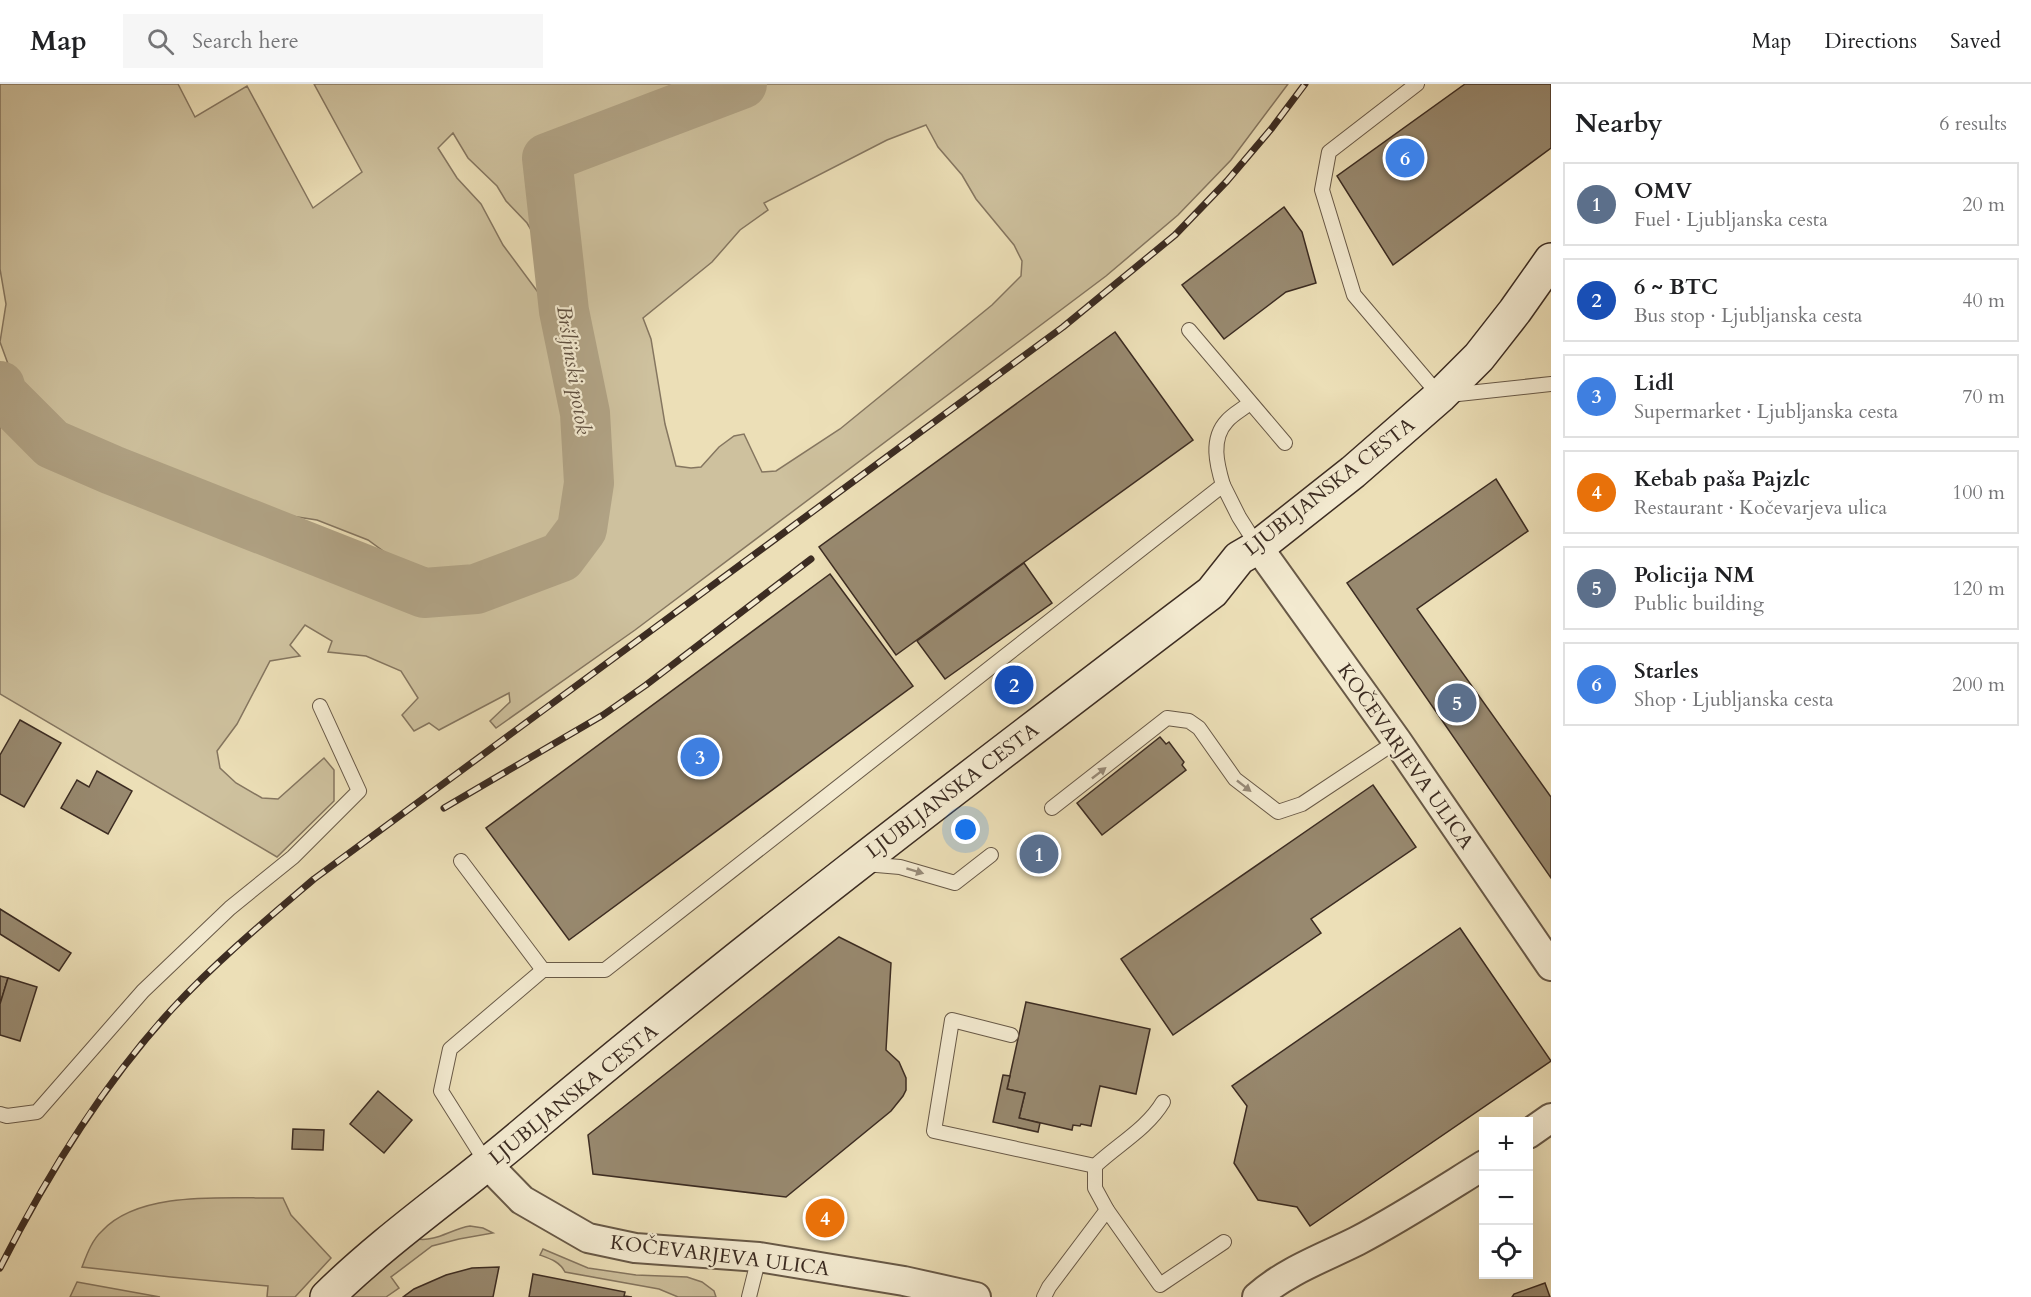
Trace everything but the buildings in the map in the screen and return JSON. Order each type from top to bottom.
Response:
[{"type":"main road","name":"LJUBLJANSKA CESTA","points":[[327,1297],[394,1237],[857,863],[1212,592],[1239,558],[1258,547],[1353,472],[1440,396],[1479,357],[1551,260]]},
{"type":"street","name":"KOČEVARJEVA ULICA","points":[[1258,547],[1397,741],[1551,966]]},
{"type":"street","points":[[1533,1131],[1551,1118]]},
{"type":"street","name":"KOČEVARJEVA ULICA","points":[[487,1164],[522,1200],[588,1238],[635,1248],[759,1257],[904,1281],[976,1297]]},
{"type":"street","points":[[1257,1297],[1293,1271],[1367,1235],[1479,1168]]},
{"type":"lane","points":[[1417,84],[1329,152],[1322,190],[1354,295],[1440,396],[1551,384]]},
{"type":"lane","points":[[1190,330],[1285,443]]},
{"type":"lane","points":[[1250,403],[1226,422],[1217,440],[1216,462],[1223,485],[1239,518],[1258,547]]},
{"type":"lane","points":[[487,1164],[441,1091],[450,1049],[543,970],[605,970],[1223,485]]},
{"type":"lane","points":[[0,1114],[7,1116],[37,1112],[143,991],[230,908],[294,857],[359,791],[320,706]]},
{"type":"lane","points":[[1052,808],[1167,718],[1189,721],[1199,728],[1235,779],[1278,812],[1302,804],[1397,741]]},
{"type":"lane","points":[[857,863],[900,867],[955,884],[991,855]]},
{"type":"lane","points":[[461,861],[543,970]]},
{"type":"lane","points":[[1011,1035],[952,1020],[934,1131],[1095,1166]]},
{"type":"lane","points":[[1163,1102],[1154,1117],[1095,1166],[1095,1188],[1107,1210],[1161,1285],[1224,1242]]},
{"type":"lane","points":[[1044,1297],[1049,1287],[1107,1210]]},
{"type":"lane","points":[[749,1297],[759,1257]]},
{"type":"shaded area","points":[[0,84],[178,84],[195,117],[247,86],[313,208],[362,172],[314,84],[1288,84],[1231,160],[1178,215],[1106,276],[635,630],[496,728],[490,721],[510,702],[509,693],[439,730],[429,723],[414,731],[402,715],[418,698],[401,671],[366,656],[328,652],[332,641],[305,625],[290,645],[300,656],[270,661],[237,724],[217,751],[220,768],[236,783],[262,798],[278,799],[324,758],[334,770],[334,801],[277,857],[0,694],[0,403],[36,445],[78,471],[132,497],[233,532],[355,564],[405,597],[437,607],[470,604],[517,592],[568,568],[590,541],[595,530],[600,441],[570,305],[553,267],[527,223],[506,201],[497,186],[468,158],[453,133],[438,148],[457,178],[481,204],[503,245],[546,303],[557,323],[574,413],[575,492],[565,533],[546,554],[504,571],[463,581],[416,575],[368,540],[317,520],[245,509],[209,492],[164,477],[62,432],[19,394],[0,342],[6,304],[0,269]],"holes":[[[926,125],[938,147],[962,175],[976,199],[1014,245],[1022,261],[1021,276],[992,305],[840,429],[776,471],[762,472],[744,434],[734,436],[719,447],[701,467],[676,466],[665,424],[651,339],[643,318],[712,262],[740,230],[768,210],[764,203],[887,140]]]},
{"type":"shaded area","points":[[283,1198],[291,1215],[331,1258],[295,1297],[267,1297],[268,1286],[82,1267],[98,1235],[119,1218],[139,1208],[187,1199]]},
{"type":"shaded area","points":[[470,1226],[483,1228],[493,1233],[432,1246],[391,1277],[399,1288],[386,1297],[350,1297],[417,1239],[431,1239]]},
{"type":"shaded area","points":[[543,1249],[588,1268],[636,1275],[687,1277],[702,1282],[714,1291],[716,1297],[678,1297],[659,1289],[565,1272],[558,1263],[540,1255]]},
{"type":"shaded area","points":[[77,1282],[160,1297],[70,1297]]},
{"type":"waterway","name":"Bršljinski potok","points":[[0,386],[2,394],[52,444],[112,470],[424,593],[476,589],[561,557],[582,529],[589,483],[585,413],[564,311],[547,158],[742,84]]},
{"type":"railway","points":[[0,1268],[57,1165],[99,1100],[147,1037],[173,1008],[242,941],[314,879],[1063,327],[1175,235],[1227,181],[1272,128],[1305,84]]},
{"type":"railway","points":[[444,808],[603,715],[646,685],[811,559]]},
{"type":"place","name":"Starles","points":[[1405,158]]},
{"type":"place","name":"6 ~ BTC","points":[[1014,685]]},
{"type":"place","name":"Policija NM","points":[[1457,703]]},
{"type":"place","name":"Lidl","points":[[700,757]]},
{"type":"place","name":"OMV","points":[[1039,854]]},
{"type":"place","name":"Kebab paša Pajzlc","points":[[825,1218]]}]
